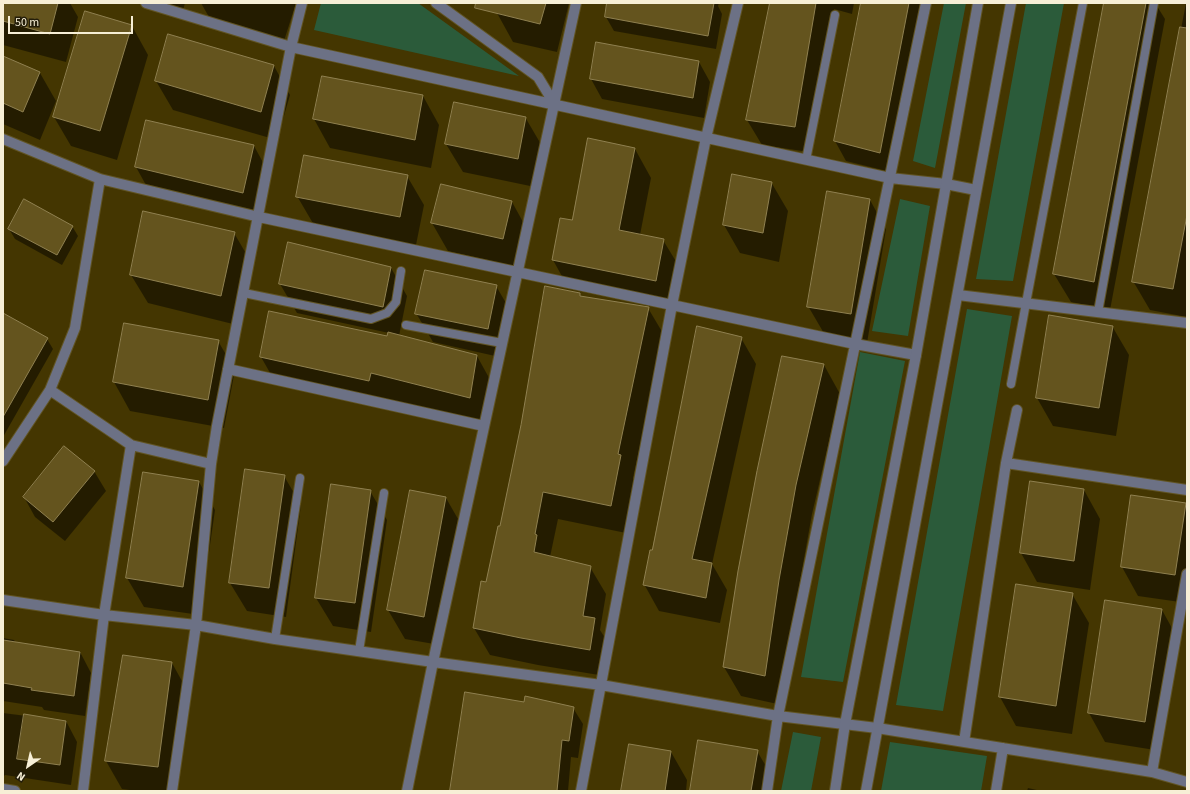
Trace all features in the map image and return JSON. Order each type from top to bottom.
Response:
[{"type":"street","points":[[146,3],[291,47],[890,178],[946,184],[976,190]]},
{"type":"street","points":[[172,791],[196,625],[211,464],[228,369],[259,217],[291,47],[302,3]]},
{"type":"street","points":[[436,3],[538,77],[555,105]]},
{"type":"street","points":[[407,791],[433,662],[576,3]]},
{"type":"street","points":[[581,791],[672,305],[706,138],[738,3]]},
{"type":"street","points":[[766,791],[778,716],[926,3]]},
{"type":"street","points":[[835,791],[845,724],[916,355],[978,3]]},
{"type":"street","points":[[866,791],[876,728],[1011,3]]},
{"type":"street","points":[[3,139],[100,179],[259,217],[855,344],[916,355]]},
{"type":"street","points":[[3,461],[50,390],[75,328],[100,179]]},
{"type":"street","points":[[958,294],[1187,323]]},
{"type":"street","points":[[228,369],[484,426]]},
{"type":"street","points":[[50,390],[131,445],[211,464]]},
{"type":"street","points":[[964,742],[1006,463],[1017,410]]},
{"type":"street","points":[[83,791],[104,615],[131,445]]},
{"type":"street","points":[[1006,463],[1187,490]]},
{"type":"street","points":[[1152,772],[1187,574]]},
{"type":"street","points":[[3,600],[104,615],[196,625],[275,639],[601,685],[778,716],[876,728],[1152,772],[1185,785]]},
{"type":"street","points":[[996,791],[1003,748]]},
{"type":"street","points":[[3,789],[15,791]]},
{"type":"lane","points":[[1012,384],[1083,3]]},
{"type":"lane","points":[[1098,312],[1154,3]]},
{"type":"lane","points":[[806,160],[835,15]]},
{"type":"lane","points":[[244,293],[371,319],[387,313],[396,302],[401,271]]},
{"type":"lane","points":[[406,324],[502,343]]},
{"type":"lane","points":[[275,639],[300,478]]},
{"type":"lane","points":[[359,651],[384,493]]},
{"type":"green space","points":[[321,3],[418,3],[519,76],[314,30]]},
{"type":"green space","points":[[944,3],[966,3],[935,168],[913,161]]},
{"type":"green space","points":[[1026,3],[1064,3],[1013,281],[976,279]]},
{"type":"green space","points":[[900,199],[930,206],[908,336],[872,331]]},
{"type":"green space","points":[[967,309],[1012,316],[943,711],[896,705]]},
{"type":"green space","points":[[860,352],[905,361],[843,682],[801,677]]},
{"type":"green space","points":[[793,732],[821,737],[811,791],[781,791]]},
{"type":"green space","points":[[890,742],[987,756],[981,791],[881,791]]},
{"type":"building","points":[[3,3],[58,3],[50,34],[3,21]]},
{"type":"building","points":[[476,3],[546,3],[540,24],[475,8]]},
{"type":"building","points":[[607,3],[714,3],[708,36],[605,17]]},
{"type":"building","points":[[770,3],[816,3],[795,127],[746,120]]},
{"type":"building","points":[[861,3],[909,3],[880,153],[834,141]]},
{"type":"building","points":[[1104,3],[1146,3],[1094,282],[1053,274]]},
{"type":"building","points":[[85,11],[132,25],[100,131],[53,117]]},
{"type":"building","points":[[1180,27],[1187,28],[1187,215],[1173,289],[1132,282]]},
{"type":"building","points":[[168,34],[274,65],[261,112],[155,81]]},
{"type":"building","points":[[596,42],[699,61],[693,98],[590,79]]},
{"type":"building","points":[[3,56],[40,72],[23,112],[3,103]]},
{"type":"building","points":[[322,76],[423,95],[415,140],[313,119]]},
{"type":"building","points":[[454,102],[526,117],[518,159],[445,144]]},
{"type":"building","points":[[146,120],[254,145],[243,193],[135,167]]},
{"type":"building","points":[[588,138],[635,148],[619,230],[664,239],[656,281],[552,260],[560,218],[572,220]]},
{"type":"building","points":[[304,155],[408,175],[400,217],[296,197]]},
{"type":"building","points":[[732,174],[772,182],[763,233],[723,225]]},
{"type":"building","points":[[441,184],[512,201],[503,239],[431,223]]},
{"type":"building","points":[[827,191],[870,199],[851,314],[807,307]]},
{"type":"building","points":[[24,199],[73,226],[57,255],[8,229]]},
{"type":"building","points":[[143,211],[235,232],[221,296],[130,275]]},
{"type":"building","points":[[288,242],[391,267],[383,307],[279,284]]},
{"type":"building","points":[[425,270],[497,285],[488,329],[415,314]]},
{"type":"building","points":[[545,286],[580,293],[580,296],[649,307],[618,454],[621,455],[611,506],[543,492],[535,534],[537,535],[534,552],[591,566],[583,616],[595,618],[590,650],[473,628],[481,581],[486,582],[498,526],[500,526],[521,425]]},
{"type":"building","points":[[269,311],[387,336],[388,332],[477,355],[470,398],[371,373],[369,381],[260,357]]},
{"type":"building","points":[[3,313],[48,338],[3,417]]},
{"type":"building","points":[[1049,315],[1113,326],[1099,408],[1036,398]]},
{"type":"building","points":[[124,323],[219,340],[208,400],[113,382]]},
{"type":"building","points":[[697,326],[742,337],[692,559],[712,563],[706,598],[643,585],[650,550],[652,550]]},
{"type":"building","points":[[782,356],[824,364],[796,485],[779,580],[765,676],[723,667],[738,571],[757,471]]},
{"type":"building","points":[[64,446],[95,471],[53,522],[23,497]]},
{"type":"building","points":[[245,469],[285,475],[269,588],[229,583]]},
{"type":"building","points":[[143,472],[199,481],[183,587],[126,578]]},
{"type":"building","points":[[1030,481],[1084,489],[1074,561],[1020,553]]},
{"type":"building","points":[[331,484],[371,490],[355,603],[315,598]]},
{"type":"building","points":[[410,490],[446,497],[424,617],[387,610]]},
{"type":"building","points":[[1131,495],[1186,503],[1175,575],[1121,567]]},
{"type":"building","points":[[1016,584],[1073,593],[1056,706],[999,697]]},
{"type":"building","points":[[1105,600],[1162,609],[1145,722],[1088,713]]},
{"type":"building","points":[[3,640],[80,652],[74,696],[31,690],[32,688],[3,683]]},
{"type":"building","points":[[123,655],[172,662],[158,767],[105,761]]},
{"type":"building","points":[[465,692],[524,702],[525,696],[574,707],[569,741],[562,740],[557,791],[450,791]]},
{"type":"building","points":[[24,714],[66,721],[60,765],[17,759]]},
{"type":"building","points":[[698,740],[758,750],[751,791],[690,791]]},
{"type":"building","points":[[629,744],[671,751],[665,791],[621,791]]}]
